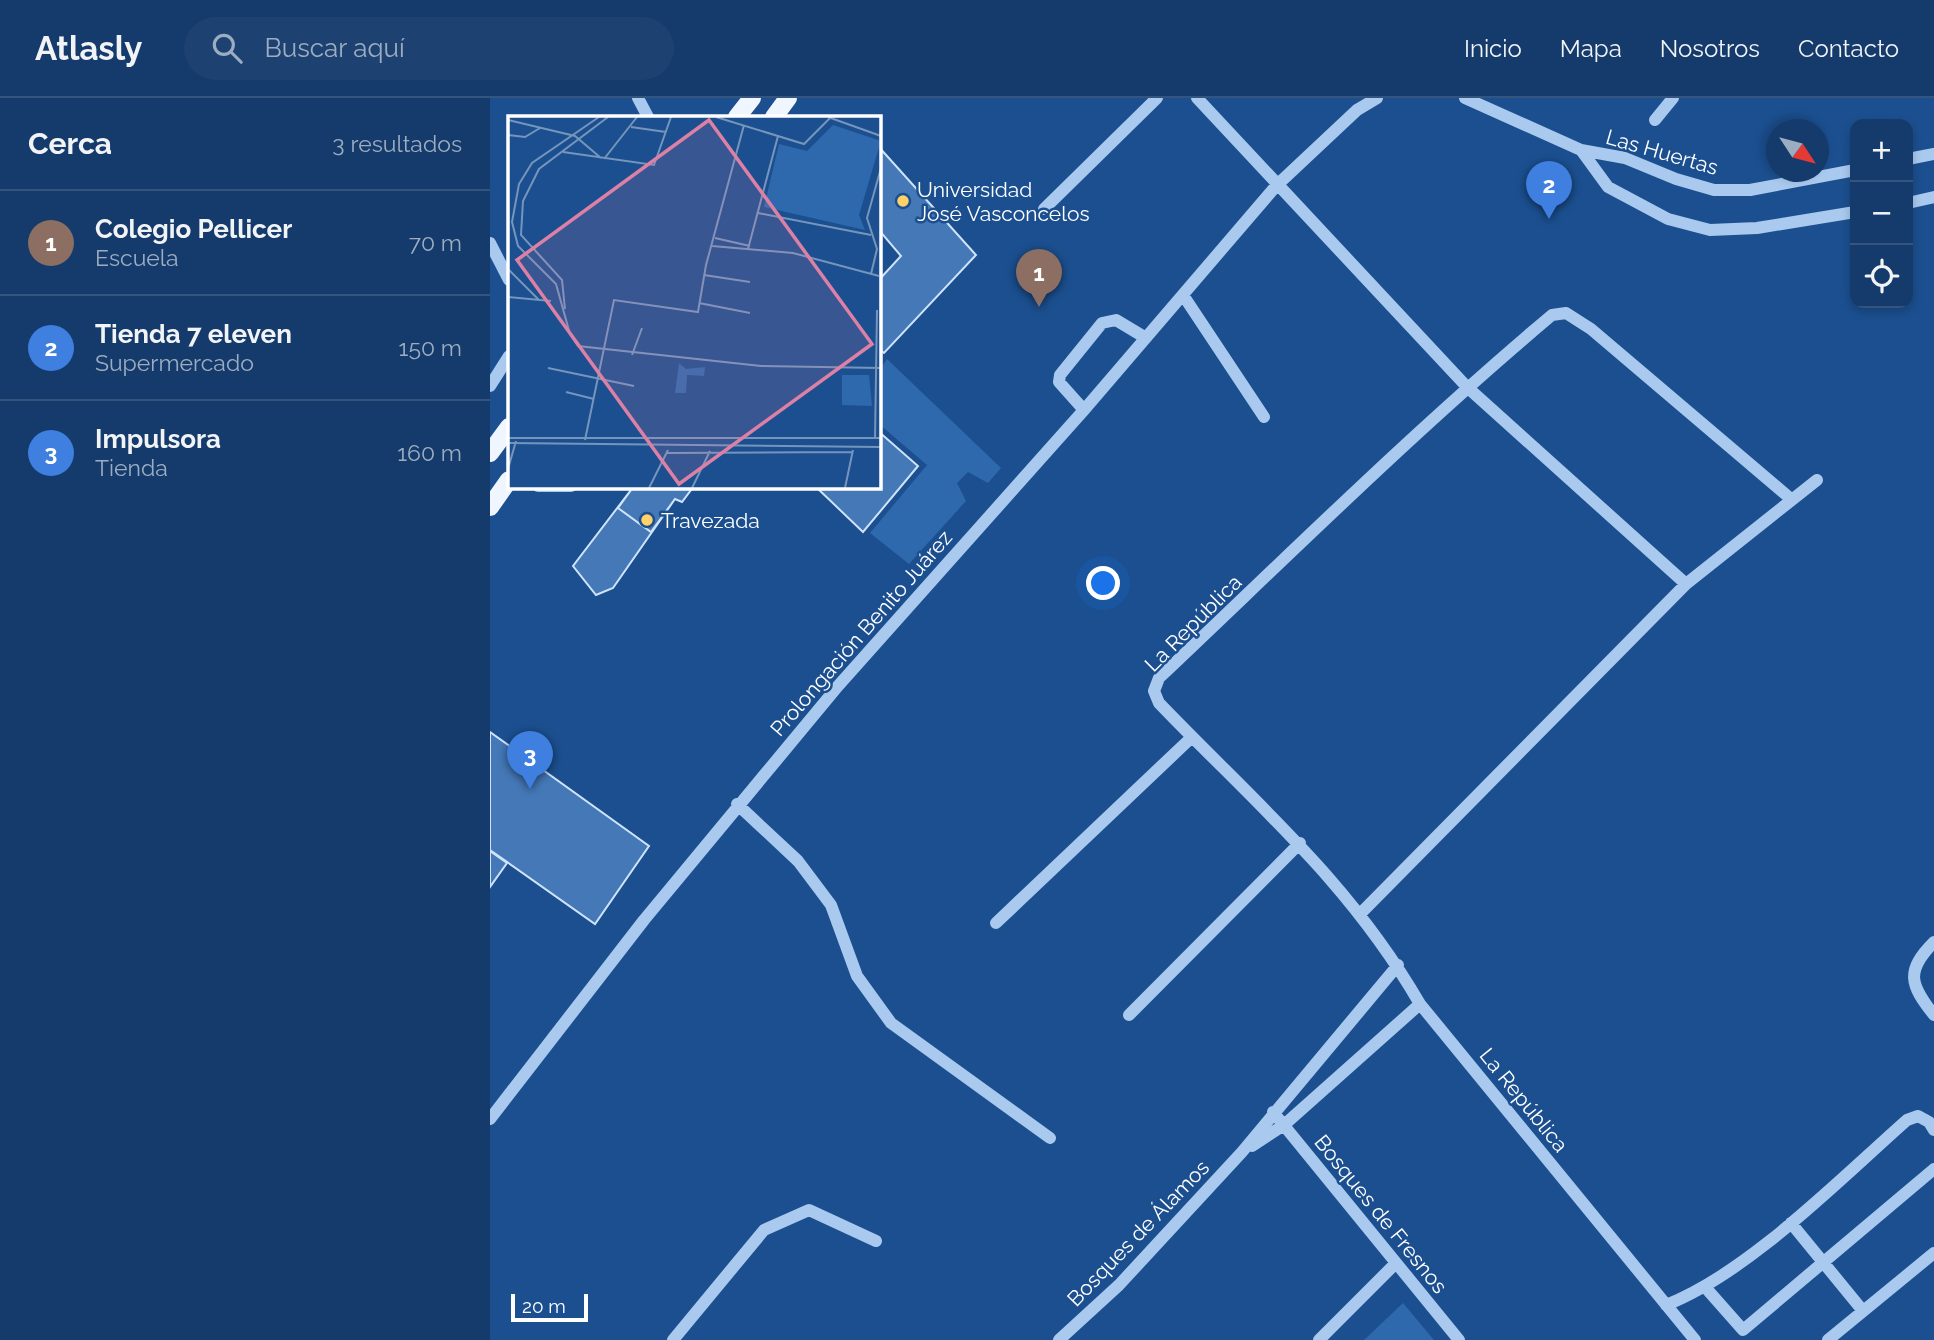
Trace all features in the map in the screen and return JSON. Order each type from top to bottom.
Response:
[{"type":"main road","points":[[738,116],[752,98]]},
{"type":"main road","points":[[775,116],[788,98]]},
{"type":"main road","points":[[490,453],[508,428]]},
{"type":"main road","points":[[490,507],[508,481]]},
{"type":"street","points":[[638,98],[647,116]]},
{"type":"street","points":[[1044,209],[1157,98]]},
{"type":"street","points":[[1197,98],[1276,186],[1467,387],[1686,584]]},
{"type":"street","points":[[1276,186],[1357,110],[1377,98]]},
{"type":"street","name":"Las Huertas","points":[[1465,98],[1581,150],[1625,158],[1676,179],[1714,190],[1750,190],[1850,171]]},
{"type":"street","points":[[1655,120],[1673,98]]},
{"type":"street","name":"Las Huertas","points":[[1581,150],[1608,187],[1668,219],[1710,230],[1757,228],[1850,213]]},
{"type":"street","points":[[1913,158],[1934,154]]},
{"type":"street","name":"Prolongación Benito Juárez","points":[[490,1119],[737,804],[1084,410],[1276,186]]},
{"type":"street","points":[[1913,201],[1934,197]]},
{"type":"street","points":[[490,243],[508,279]]},
{"type":"street","points":[[1183,295],[1264,417]]},
{"type":"street","name":"La República","points":[[1695,1340],[1420,1004],[1398,965],[1361,913],[1300,843],[1159,703],[1154,691],[1159,678],[1467,387],[1552,314],[1566,313],[1591,329],[1791,499]]},
{"type":"street","points":[[1084,410],[1059,382],[1060,375],[1102,323],[1116,320],[1146,338]]},
{"type":"street","points":[[490,386],[508,358]]},
{"type":"street","points":[[1361,913],[1686,584],[1817,480]]},
{"type":"street","points":[[996,923],[1192,737]]},
{"type":"street","points":[[737,804],[799,861],[831,905],[856,976],[891,1023],[1050,1138]]},
{"type":"street","points":[[1129,1015],[1300,843]]},
{"type":"street","points":[[1934,942],[1921,955],[1913,971],[1915,990],[1934,1015]]},
{"type":"street","name":"Bosques de Álamos","points":[[1059,1340],[1119,1285],[1242,1152],[1398,965]]},
{"type":"street","name":"Bosques de Álamos","points":[[1242,1152],[1284,1125],[1420,1004]]},
{"type":"street","name":"Bosques de Fresnos","points":[[1273,1112],[1459,1340]]},
{"type":"street","points":[[1666,1305],[1705,1287],[1791,1223],[1907,1120],[1918,1116],[1929,1122],[1934,1130]]},
{"type":"street","points":[[1705,1287],[1747,1335],[1822,1261],[1934,1169]]},
{"type":"street","points":[[673,1340],[764,1230],[809,1210],[876,1241]]},
{"type":"street","points":[[1791,1223],[1863,1311]]},
{"type":"street","points":[[1828,1340],[1934,1254]]},
{"type":"street","points":[[1319,1340],[1396,1263]]},
{"type":"shaded area","points":[[887,359],[1001,468],[988,483],[968,472],[957,483],[966,501],[909,564],[870,533],[927,465],[880,425],[880,370]]},
{"type":"shaded area","points":[[1403,1303],[1434,1340],[1364,1340]]},
{"type":"building","name":"Universidad José Vasconcelos","points":[[880,148],[976,255],[884,353],[880,350],[880,279],[901,256],[880,231]]},
{"type":"building","points":[[880,433],[918,466],[863,532],[817,488],[880,488]]},
{"type":"building","points":[[632,488],[692,488],[682,502],[675,499],[613,588],[596,595],[573,566]]},
{"type":"building","name":"Travezada","points":[[633,488],[692,488],[682,502],[675,499],[651,532],[618,508]]},
{"type":"building","points":[[490,732],[649,846],[595,924],[490,850]]},
{"type":"building","points":[[490,851],[507,863],[490,887]]},
{"type":"place","name":"Universidad José Vasconcelos","points":[[903,201]]},
{"type":"place","name":"Tienda 7 eleven","points":[[1549,219]]},
{"type":"place","name":"Colegio Pellicer","points":[[1039,307]]},
{"type":"place","name":"Travezada","points":[[647,520]]},
{"type":"place","name":"Impulsora","points":[[530,789]]}]
